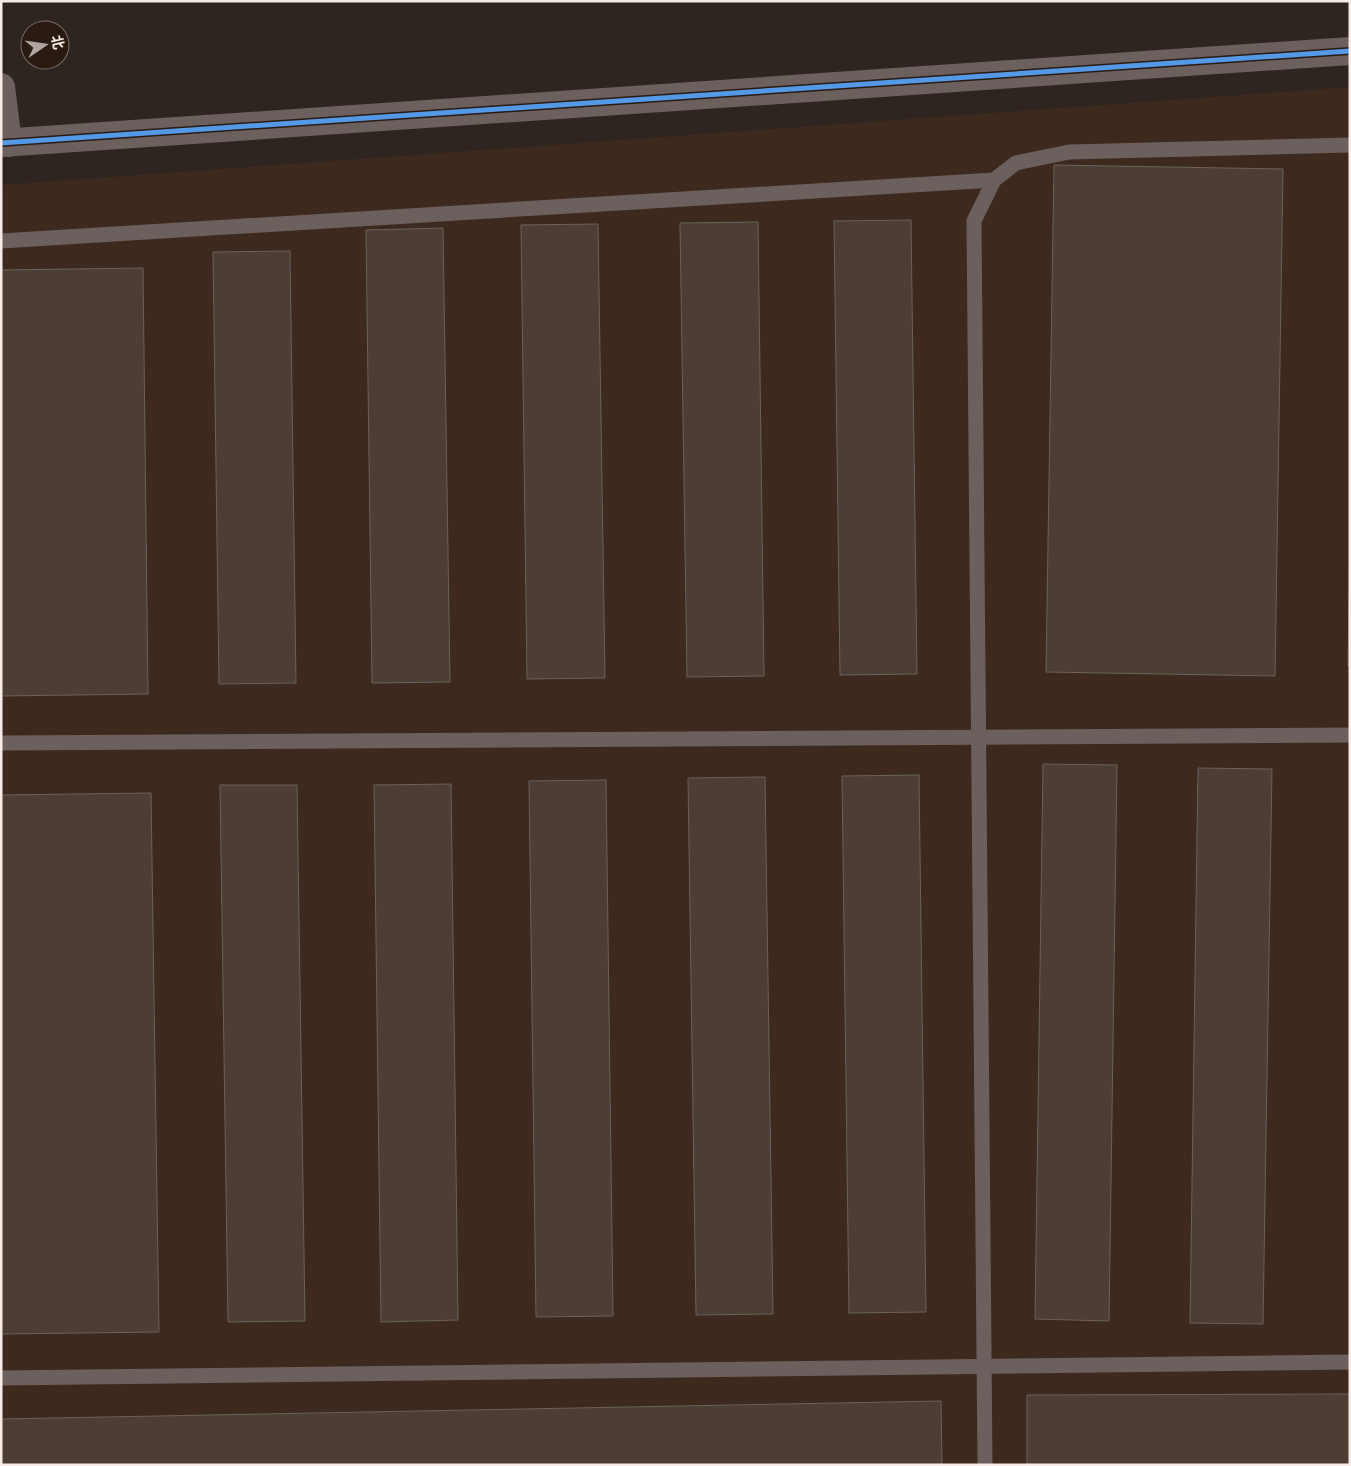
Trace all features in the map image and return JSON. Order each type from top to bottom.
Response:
[{"type":"street","points":[[1,87],[5,143],[1350,51]]},
{"type":"lane","points":[[985,1465],[974,221],[994,180],[1016,163],[1069,152],[1350,145]]},
{"type":"lane","points":[[1,241],[994,180]]},
{"type":"lane","points":[[1,744],[1350,735]]},
{"type":"lane","points":[[1,1378],[1350,1362]]},
{"type":"shaded area","points":[[1350,87],[1350,1465],[1,1465],[1,185]]},
{"type":"building","points":[[1054,165],[1283,169],[1275,676],[1046,672]]},
{"type":"building","points":[[911,220],[917,674],[840,675],[834,221]]},
{"type":"building","points":[[758,222],[764,676],[687,677],[680,223]]},
{"type":"building","points":[[598,224],[605,678],[527,679],[521,225]]},
{"type":"building","points":[[443,228],[450,682],[372,683],[366,230]]},
{"type":"building","points":[[290,251],[296,683],[219,684],[213,252]]},
{"type":"building","points":[[143,268],[148,694],[1,696],[1,270]]},
{"type":"building","points":[[1350,542],[1350,666],[1348,666]]},
{"type":"building","points":[[1043,764],[1117,765],[1109,1321],[1035,1319]]},
{"type":"building","points":[[1198,768],[1272,769],[1263,1324],[1190,1323]]},
{"type":"building","points":[[919,775],[926,1312],[849,1313],[842,776]]},
{"type":"building","points":[[765,777],[773,1314],[696,1315],[688,778]]},
{"type":"building","points":[[606,780],[613,1316],[536,1317],[529,781]]},
{"type":"building","points":[[451,784],[458,1320],[381,1322],[374,785]]},
{"type":"building","points":[[220,785],[297,785],[305,1321],[228,1322]]},
{"type":"building","points":[[151,793],[159,1332],[1,1334],[1,795]]},
{"type":"building","points":[[1350,1394],[1350,1465],[1027,1465],[1027,1395]]},
{"type":"building","points":[[941,1401],[942,1465],[1,1465],[1,1419]]},
{"type":"cycle path","points":[[1,143],[1350,51]]}]
